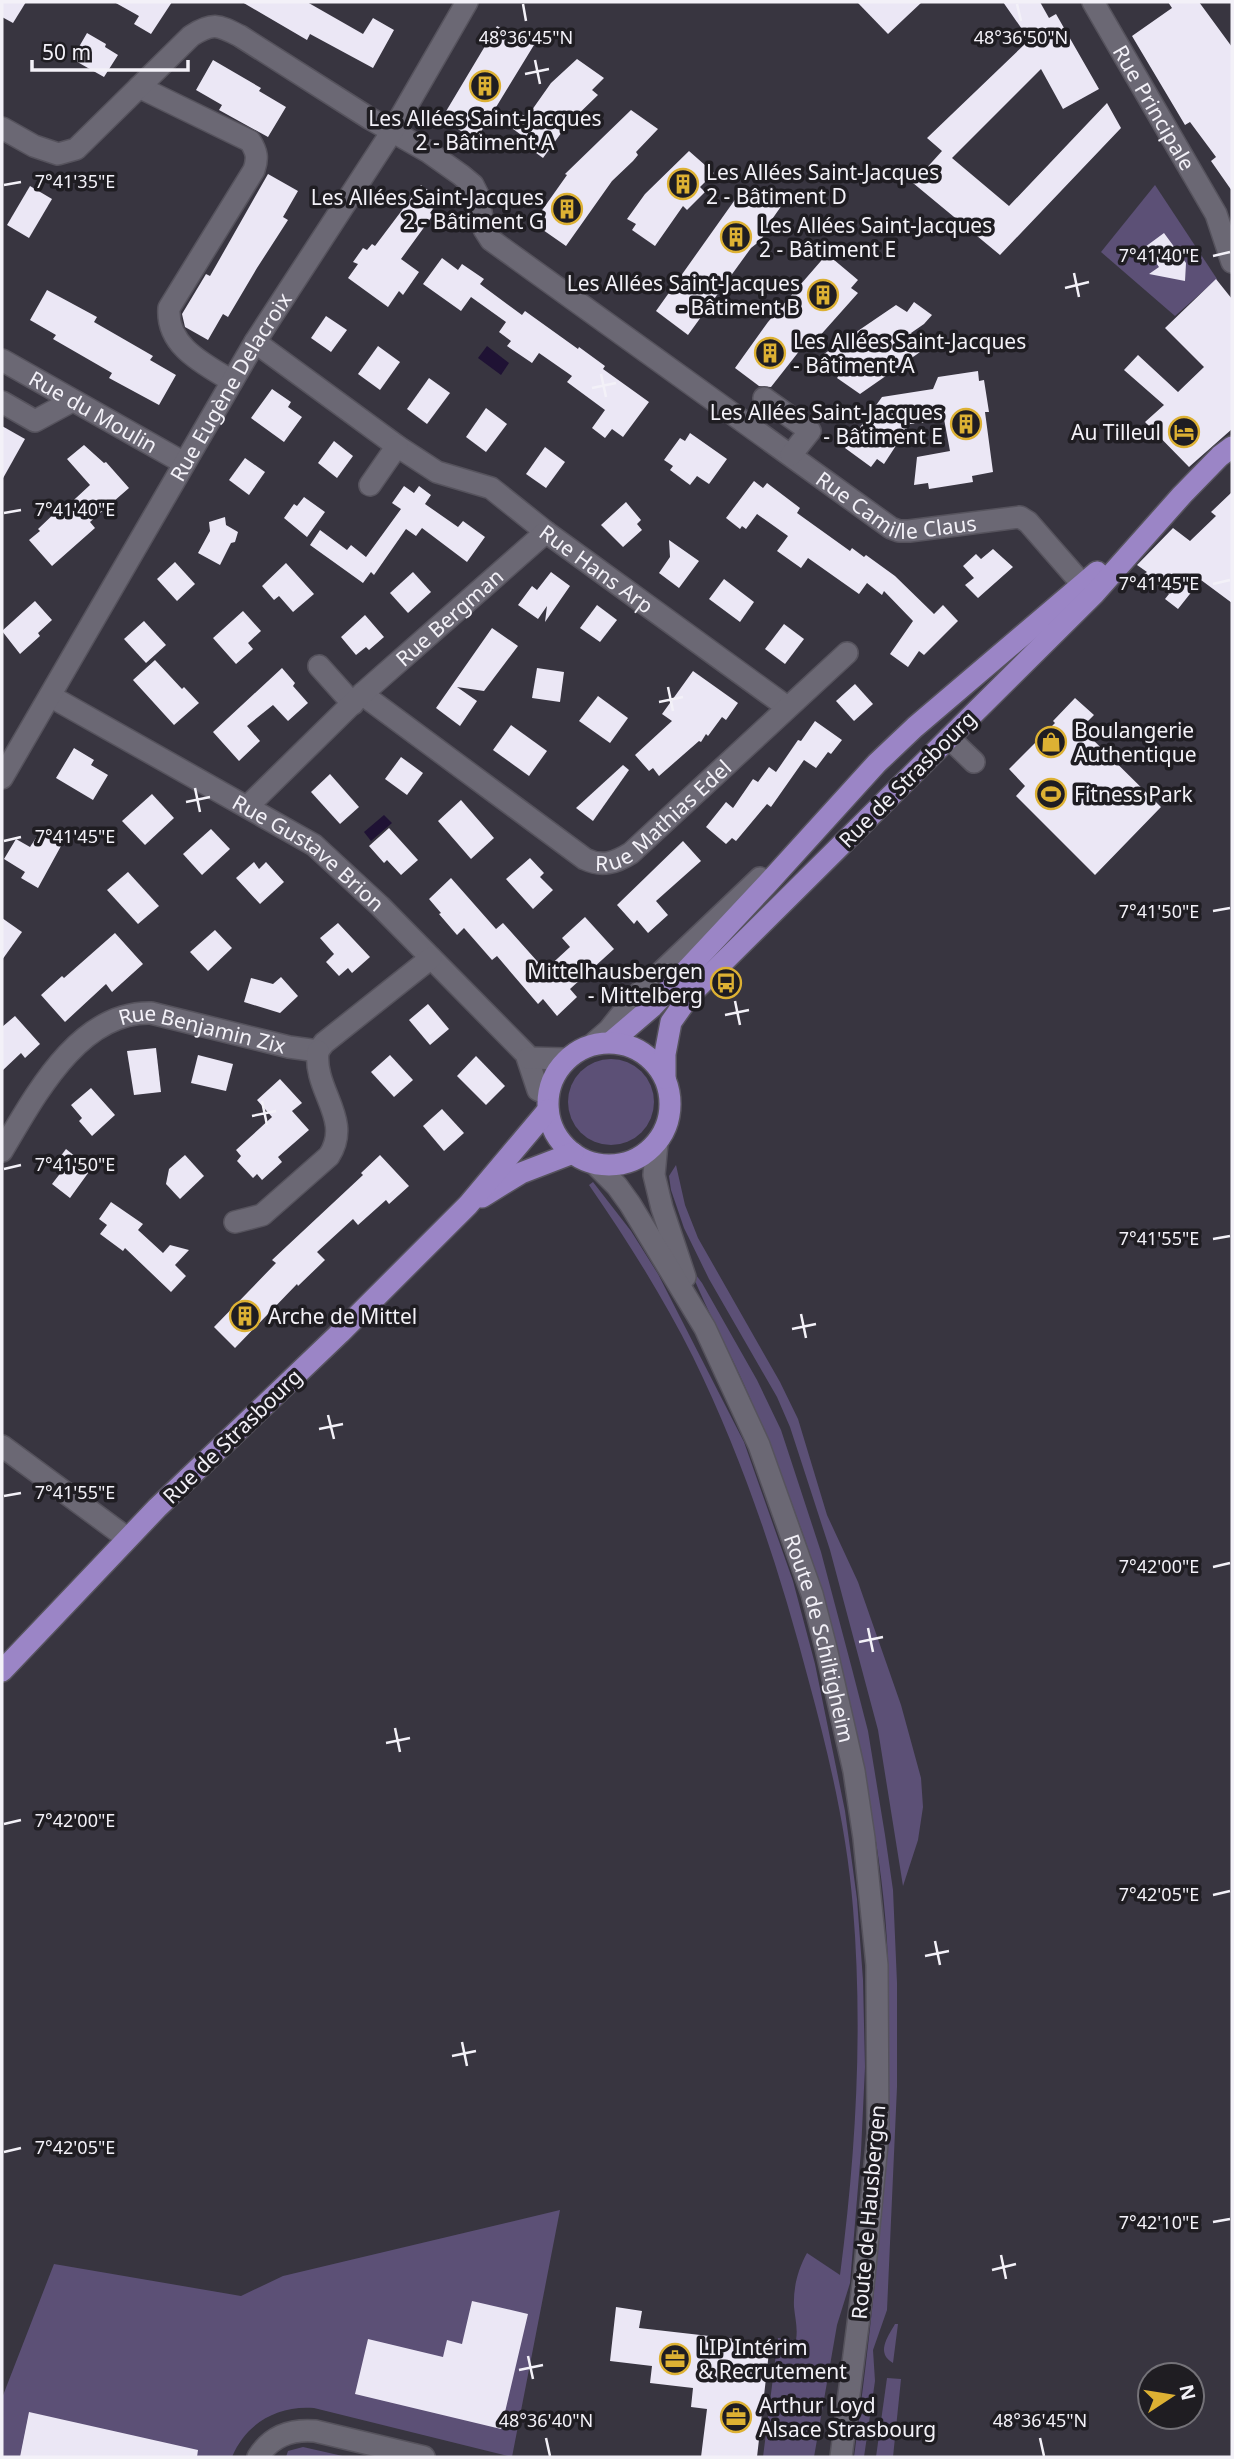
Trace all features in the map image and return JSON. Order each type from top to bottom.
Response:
[{"type":"main road","name":"Rue de Strasbourg","points":[[665,1078],[665,1055],[671,1021],[690,995],[1094,594],[1182,495],[1232,447]]},
{"type":"main road","name":"Rue de Strasbourg","points":[[602,1043],[650,1010],[877,763],[942,704],[1083,585],[1182,495]]},
{"type":"main road","points":[[979,673],[1013,667],[1017,670]]},
{"type":"main road","points":[[942,704],[949,738]]},
{"type":"main road","points":[[602,1043],[628,1044],[656,1063],[665,1078],[670,1094],[670,1112],[666,1128],[657,1143],[644,1155],[612,1165],[594,1164],[573,1153],[556,1134],[548,1102],[554,1075],[566,1059],[579,1050],[602,1043]]},
{"type":"main road","name":"Rue de Strasbourg","points":[[2,1671],[127,1538],[340,1333],[468,1205],[548,1102]]},
{"type":"main road","name":"Rue de Strasbourg","points":[[468,1205],[521,1173],[573,1153]]},
{"type":"street","name":"Rue Eugène Delacroix","points":[[2,778],[232,381],[393,130],[467,2]]},
{"type":"street","name":"Rue Principale","points":[[1093,2],[1166,131],[1224,221],[1232,262]]},
{"type":"street","name":"Rue Camille Claus","points":[[2,128],[34,146],[58,154],[76,149],[191,36],[206,26],[222,27],[427,151],[473,185],[478,195],[485,229],[491,240],[898,531],[1020,517],[1028,522],[1083,585]]},
{"type":"street","points":[[139,87],[250,141],[256,151],[254,170],[169,307],[168,321],[173,334],[192,357],[232,381]]},
{"type":"street","name":"Rue Hans Arp","points":[[256,342],[397,446],[437,472],[491,488],[546,532],[787,707]]},
{"type":"street","name":"Rue du Moulin","points":[[2,360],[184,463]]},
{"type":"street","points":[[764,398],[810,431],[791,455]]},
{"type":"street","points":[[2,402],[35,421],[72,401]]},
{"type":"street","points":[[370,485],[397,446]]},
{"type":"street","name":"Rue Bergman","points":[[248,806],[358,699],[546,532]]},
{"type":"street","name":"Rue Mathias Edel","points":[[358,699],[584,859],[601,864],[620,860],[631,853],[847,653]]},
{"type":"street","points":[[319,666],[358,699]]},
{"type":"street","name":"Rue Gustave Brion","points":[[50,695],[314,845],[380,905],[528,1058],[538,1090],[548,1102]]},
{"type":"street","points":[[949,738],[974,762]]},
{"type":"street","points":[[235,1222],[262,1215],[329,1156],[337,1144],[338,1130],[318,1070],[318,1051],[324,1043],[430,958]]},
{"type":"street","name":"Rue Benjamin Zix","points":[[2,1151],[53,1070],[91,1035],[114,1020],[128,1015],[150,1013],[289,1047],[318,1051]]},
{"type":"street","points":[[528,1058],[566,1059]]},
{"type":"street","name":"Route de Schiltigheim","points":[[657,1143],[654,1175],[662,1208],[705,1328]]},
{"type":"street","name":"Route de Schiltigheim","points":[[594,1164],[617,1186],[630,1204],[705,1328],[740,1401],[778,1492],[812,1594],[853,1771],[864,1838],[877,1965]]},
{"type":"street","points":[[2,1446],[127,1538]]},
{"type":"street","name":"Route de Hausbergen","points":[[841,2457],[864,2277],[878,2134],[877,1965]]},
{"type":"street","points":[[258,2457],[277,2437],[299,2430],[315,2431],[424,2457]]},
{"type":"shaded area","points":[[1155,185],[1217,279],[1175,316],[1101,252]]},
{"type":"shaded area","points":[[487,346],[509,363],[501,375],[478,358]]},
{"type":"shaded area","points":[[384,815],[392,823],[371,841],[364,832]]},
{"type":"shaded area","points":[[611,1059],[627,1063],[641,1072],[650,1086],[654,1102],[650,1118],[641,1132],[627,1141],[611,1145],[595,1141],[581,1132],[572,1118],[568,1102],[572,1086],[581,1072],[595,1063]]},
{"type":"shaded area","points":[[676,1165],[685,1205],[698,1238],[780,1382],[798,1419],[827,1515],[858,1582],[901,1705],[921,1778],[923,1807],[918,1840],[903,1886],[878,1730],[830,1550],[790,1427],[777,1397],[709,1279],[684,1228],[669,1176]]},
{"type":"shaded area","points":[[593,1182],[631,1231],[658,1274],[744,1442],[793,1581],[815,1664],[845,1811],[857,1899],[863,1980],[865,2067],[861,2151],[850,2283],[837,2325],[814,2457],[763,2457],[778,2338],[796,2340],[794,2293],[807,2253],[840,2275],[854,2138],[858,2046],[853,1908],[842,1822],[798,1640],[773,1558],[729,1436],[693,1357],[644,1269],[589,1185]]},
{"type":"shaded area","points":[[688,1264],[702,1283],[757,1380],[781,1430],[821,1552],[868,1731],[885,1835],[893,1890],[897,1983],[897,2087],[887,2310],[873,2350],[875,2381],[864,2457],[854,2457],[877,2264],[888,2070],[887,1941],[876,1840],[842,1672],[812,1560],[743,1381]]},
{"type":"shaded area","points":[[560,2210],[512,2457],[314,2408],[301,2408],[276,2413],[255,2426],[238,2445],[232,2457],[2,2457],[2,2398],[54,2264],[241,2296],[283,2276]]},
{"type":"shaded area","points":[[895,2324],[898,2324],[893,2363],[884,2350]]},
{"type":"shaded area","points":[[887,2378],[901,2379],[893,2457],[876,2457]]},
{"type":"shaded area","points":[[303,2447],[347,2457],[286,2457],[288,2451]]},
{"type":"building","points":[[2,2],[26,2],[13,23],[2,17]]},
{"type":"building","points":[[114,2],[172,2],[151,34],[134,24],[139,16]]},
{"type":"building","points":[[242,2],[307,2],[363,34],[373,18],[394,30],[373,68],[310,34],[307,40]]},
{"type":"building","points":[[857,2],[922,2],[888,34]]},
{"type":"building","points":[[1003,2],[1040,2],[1049,18],[1056,14],[1099,89],[1063,109],[1041,69],[952,158],[1009,206],[1107,103],[1121,128],[1000,255],[913,183],[942,151],[927,138],[1026,43],[1021,34],[1024,32]]},
{"type":"building","points":[[1168,2],[1199,2],[1232,47],[1232,191],[1211,161],[1216,157],[1190,122],[1185,125],[1132,36],[1172,8]]},
{"type":"building","name":"Les Allées Saint-Jacques 2 - Bâtiment A","points":[[497,26],[534,45],[476,140],[451,125],[449,122],[452,117],[445,113]]},
{"type":"building","points":[[87,33],[118,55],[104,77],[72,59]]},
{"type":"building","points":[[577,59],[604,78],[592,90],[598,95],[567,125],[543,158],[521,142],[524,137],[509,126],[521,114],[527,117],[551,83]]},
{"type":"building","points":[[213,60],[261,88],[259,91],[286,107],[268,137],[219,110],[222,105],[196,90]]},
{"type":"building","points":[[631,110],[658,129],[636,152],[638,155],[633,161],[612,181],[566,246],[533,223],[567,175],[565,174]]},
{"type":"building","points":[[689,151],[714,173],[700,187],[705,192],[687,210],[683,206],[655,246],[632,230],[636,224],[627,219],[645,194]]},
{"type":"building","points":[[268,174],[298,191],[283,217],[288,220],[228,317],[223,314],[208,340],[185,327],[182,314],[206,274],[210,276]]},
{"type":"building","points":[[421,185],[440,199],[430,213],[433,215],[401,259],[419,272],[403,295],[399,291],[388,307],[348,278],[358,264],[353,262],[363,248],[367,250],[372,244],[375,246]]},
{"type":"building","points":[[30,186],[52,199],[29,238],[7,225]]},
{"type":"building","points":[[754,186],[782,205],[761,240],[751,248],[688,335],[656,311],[739,194],[745,198]]},
{"type":"building","points":[[1164,233],[1186,263],[1185,281],[1149,274],[1159,267],[1145,247]]},
{"type":"building","points":[[827,254],[858,280],[851,288],[858,293],[809,348],[804,345],[771,387],[759,386],[735,368],[768,322]]},
{"type":"building","points":[[442,258],[458,270],[462,264],[484,279],[480,284],[522,315],[525,311],[578,349],[579,347],[605,366],[603,369],[649,402],[623,437],[612,429],[605,438],[592,428],[605,410],[567,382],[572,376],[539,353],[532,363],[507,346],[511,341],[499,332],[506,322],[471,297],[461,311],[423,284]]},
{"type":"building","points":[[1216,279],[1232,299],[1232,429],[1189,467],[1145,422],[1164,405],[1124,370],[1138,355],[1178,392],[1204,367],[1165,328]]},
{"type":"building","points":[[47,290],[97,317],[94,322],[153,356],[150,360],[176,375],[159,405],[109,378],[112,373],[53,339],[56,335],[30,320]]},
{"type":"building","points":[[914,302],[932,315],[911,333],[923,350],[860,394],[837,378],[840,374],[821,356],[896,305],[907,312]]},
{"type":"building","points":[[326,316],[347,330],[331,352],[311,338]]},
{"type":"building","points":[[378,346],[400,362],[380,390],[358,374]]},
{"type":"building","points":[[978,371],[979,381],[984,380],[989,412],[985,412],[993,472],[972,476],[973,482],[929,489],[928,483],[914,485],[917,457],[950,451],[944,419],[920,423],[921,414],[914,424],[910,424],[884,464],[877,459],[871,467],[845,448],[882,397],[933,389],[938,377]]},
{"type":"building","points":[[429,378],[450,393],[427,424],[407,409]]},
{"type":"building","points":[[272,389],[291,402],[288,407],[302,417],[284,442],[251,418]]},
{"type":"building","points":[[486,408],[507,424],[486,452],[466,437]]},
{"type":"building","points":[[2,426],[25,439],[2,480]]},
{"type":"building","points":[[690,433],[727,459],[709,484],[697,476],[690,485],[670,470],[673,466],[664,460],[680,438],[685,441]]},
{"type":"building","points":[[334,441],[353,456],[337,478],[318,463]]},
{"type":"building","points":[[84,445],[106,462],[129,488],[90,522],[95,528],[52,566],[29,540],[59,509],[62,511],[90,485],[67,459]]},
{"type":"building","points":[[545,447],[565,462],[546,488],[526,474]]},
{"type":"building","points":[[245,458],[265,472],[249,495],[229,480]]},
{"type":"building","points":[[754,481],[763,488],[767,483],[800,508],[797,513],[850,551],[852,548],[864,557],[866,555],[895,576],[934,614],[943,605],[958,621],[924,655],[919,651],[908,667],[890,654],[913,621],[884,591],[882,595],[867,583],[859,594],[808,558],[801,568],[777,551],[788,536],[757,514],[746,529],[742,526],[740,529],[726,518]]},
{"type":"building","points":[[404,486],[414,493],[419,486],[431,495],[425,504],[458,527],[463,521],[485,537],[467,562],[422,528],[416,536],[406,529],[374,575],[371,572],[363,583],[310,545],[320,530],[347,550],[351,545],[366,557],[401,509],[392,503]]},
{"type":"building","points":[[1232,492],[1232,603],[1201,580],[1178,609],[1165,599],[1169,594],[1137,565],[1173,528],[1190,541],[1216,516],[1211,512]]},
{"type":"building","points":[[304,497],[325,512],[307,537],[284,518],[294,504],[297,506]]},
{"type":"building","points":[[626,502],[641,520],[637,524],[642,530],[623,547],[601,525]]},
{"type":"building","points":[[225,517],[226,525],[238,532],[235,542],[231,543],[220,565],[198,553],[210,531],[209,522]]},
{"type":"building","points":[[669,540],[699,561],[679,588],[659,573],[670,557]]},
{"type":"building","points":[[993,549],[1013,567],[978,598],[965,585],[974,578],[963,566],[976,554],[981,559]]},
{"type":"building","points":[[175,562],[195,584],[177,601],[157,579]]},
{"type":"building","points":[[286,563],[314,594],[293,612],[279,596],[274,600],[262,586]]},
{"type":"building","points":[[413,572],[431,592],[408,613],[390,593]]},
{"type":"building","points":[[551,572],[570,586],[545,622],[547,606],[538,619],[518,605],[532,586],[537,590]]},
{"type":"building","points":[[724,579],[754,602],[740,622],[709,599]]},
{"type":"building","points":[[35,601],[52,620],[38,633],[40,636],[20,654],[2,631]]},
{"type":"building","points":[[597,605],[617,620],[600,642],[580,628]]},
{"type":"building","points":[[243,611],[261,631],[248,643],[253,649],[236,664],[213,638]]},
{"type":"building","points":[[365,615],[384,637],[369,650],[366,647],[356,655],[341,637]]},
{"type":"building","points":[[144,621],[166,645],[146,663],[124,639]]},
{"type":"building","points":[[784,624],[804,639],[785,664],[765,649]]},
{"type":"building","points":[[492,628],[518,646],[484,691],[457,687],[477,701],[460,726],[436,708]]},
{"type":"building","points":[[155,660],[199,703],[174,725],[133,680]]},
{"type":"building","points":[[282,668],[308,703],[288,721],[273,705],[247,726],[260,741],[239,761],[213,732]]},
{"type":"building","points":[[537,668],[564,672],[560,702],[532,698]]},
{"type":"building","points":[[693,671],[738,703],[726,720],[722,717],[708,736],[706,734],[701,742],[659,776],[653,768],[649,771],[635,755],[672,721],[662,714]]},
{"type":"building","points":[[855,684],[873,704],[854,721],[836,701]]},
{"type":"building","points":[[598,696],[628,718],[610,743],[579,721]]},
{"type":"building","points":[[1075,698],[1094,715],[1081,728],[1161,807],[1095,875],[1016,796],[1025,786],[1009,769],[1055,723],[1053,721]]},
{"type":"building","points":[[815,721],[842,740],[831,754],[828,752],[816,768],[804,760],[771,807],[767,804],[736,841],[732,838],[726,844],[706,827],[726,802],[733,808],[753,779],[758,782],[769,767],[776,772]]},
{"type":"building","points":[[511,725],[547,751],[529,776],[493,750]]},
{"type":"building","points":[[74,748],[94,760],[91,765],[108,775],[93,800],[56,778]]},
{"type":"building","points":[[401,757],[423,773],[407,795],[385,779]]},
{"type":"building","points":[[623,765],[629,770],[593,821],[576,808]]},
{"type":"building","points":[[330,774],[359,807],[340,824],[311,792]]},
{"type":"building","points":[[152,794],[174,818],[145,845],[122,821]]},
{"type":"building","points":[[461,800],[494,838],[471,859],[438,821]]},
{"type":"building","points":[[389,828],[418,860],[401,875],[387,860],[384,863],[369,846]]},
{"type":"building","points":[[211,829],[230,849],[202,875],[183,854]]},
{"type":"building","points":[[39,833],[61,846],[38,888],[21,878],[25,872],[4,859],[16,839],[30,847]]},
{"type":"building","points":[[683,841],[701,861],[656,901],[668,915],[648,933],[637,920],[634,924],[617,905]]},
{"type":"building","points":[[530,858],[544,873],[540,877],[553,890],[533,909],[506,879]]},
{"type":"building","points":[[254,862],[259,869],[266,862],[284,882],[260,904],[236,878]]},
{"type":"building","points":[[128,872],[159,906],[138,924],[107,890]]},
{"type":"building","points":[[451,878],[496,929],[503,923],[545,970],[570,947],[562,938],[585,917],[614,949],[570,989],[577,997],[557,1016],[543,999],[538,1004],[497,956],[492,960],[464,928],[457,935],[439,914],[441,913],[429,899]]},
{"type":"building","points":[[2,918],[22,932],[2,960]]},
{"type":"building","points":[[338,923],[370,957],[352,973],[348,968],[339,976],[326,962],[334,954],[320,938]]},
{"type":"building","points":[[215,930],[232,948],[208,971],[190,952]]},
{"type":"building","points":[[115,933],[143,964],[112,992],[106,984],[65,1022],[41,995]]},
{"type":"building","points":[[281,977],[298,996],[280,1013],[244,1002],[251,978],[273,984]]},
{"type":"building","points":[[428,1004],[449,1029],[430,1045],[409,1020]]},
{"type":"building","points":[[15,1016],[40,1044],[25,1058],[21,1053],[2,1071],[2,1027]]},
{"type":"building","points":[[156,1048],[161,1092],[134,1095],[127,1051]]},
{"type":"building","points":[[198,1055],[233,1064],[226,1091],[191,1083]]},
{"type":"building","points":[[390,1055],[413,1080],[394,1097],[371,1072]]},
{"type":"building","points":[[476,1056],[505,1086],[486,1105],[457,1076]]},
{"type":"building","points":[[280,1079],[302,1103],[292,1111],[309,1130],[278,1157],[282,1162],[262,1180],[257,1174],[253,1178],[237,1161],[241,1156],[236,1150],[272,1117],[257,1100]]},
{"type":"building","points":[[91,1088],[115,1115],[92,1136],[79,1121],[82,1118],[71,1105]]},
{"type":"building","points":[[442,1109],[464,1133],[444,1151],[423,1126]]},
{"type":"building","points":[[66,1149],[91,1169],[70,1198],[52,1184],[62,1171],[54,1165]]},
{"type":"building","points":[[185,1155],[204,1176],[180,1199],[166,1184],[169,1169]]},
{"type":"building","points":[[380,1155],[409,1186],[389,1204],[386,1200],[358,1225],[353,1219],[317,1252],[325,1260],[298,1286],[297,1284],[235,1348],[214,1327],[276,1263],[272,1260],[363,1175],[361,1173]]},
{"type":"building","points":[[111,1202],[143,1224],[138,1230],[163,1253],[170,1245],[189,1250],[175,1265],[186,1276],[171,1292],[125,1248],[123,1251],[100,1234],[107,1225],[99,1219]]},
{"type":"building","points":[[472,2301],[528,2314],[501,2429],[355,2394],[368,2339],[443,2357],[447,2340],[462,2344]]},
{"type":"building","points":[[616,2307],[642,2311],[639,2328],[770,2343],[757,2457],[701,2457],[707,2409],[691,2407],[693,2388],[650,2383],[652,2366],[610,2361]]},
{"type":"building","points":[[29,2412],[198,2450],[197,2457],[20,2457]]},
{"type":"place","name":"Les Allées Saint-Jacques 2 - Bâtiment A","points":[[485,86]]},
{"type":"place","name":"Les Allées Saint-Jacques 2 - Bâtiment D","points":[[683,184]]},
{"type":"place","name":"Les Allées Saint-Jacques 2 - Bâtiment G","points":[[567,209]]},
{"type":"place","name":"Les Allées Saint-Jacques 2 - Bâtiment E","points":[[736,237]]},
{"type":"place","name":"Les Allées Saint-Jacques - Bâtiment B","points":[[823,295]]},
{"type":"place","name":"Les Allées Saint-Jacques - Bâtiment A","points":[[770,353]]},
{"type":"place","name":"Les Allées Saint-Jacques - Bâtiment E","points":[[966,424]]},
{"type":"place","name":"Au Tilleul","points":[[1184,432]]},
{"type":"place","name":"Boulangerie Authentique","points":[[1051,742]]},
{"type":"place","name":"Fitness Park","points":[[1051,794]]},
{"type":"place","name":"Mittelhausbergen - Mittelberg","points":[[726,983]]},
{"type":"place","name":"Arche de Mittel","points":[[245,1316]]},
{"type":"place","name":"LIP Intérim & Recrutement","points":[[675,2359]]},
{"type":"place","name":"Arthur Loyd Alsace Strasbourg","points":[[736,2417]]}]
